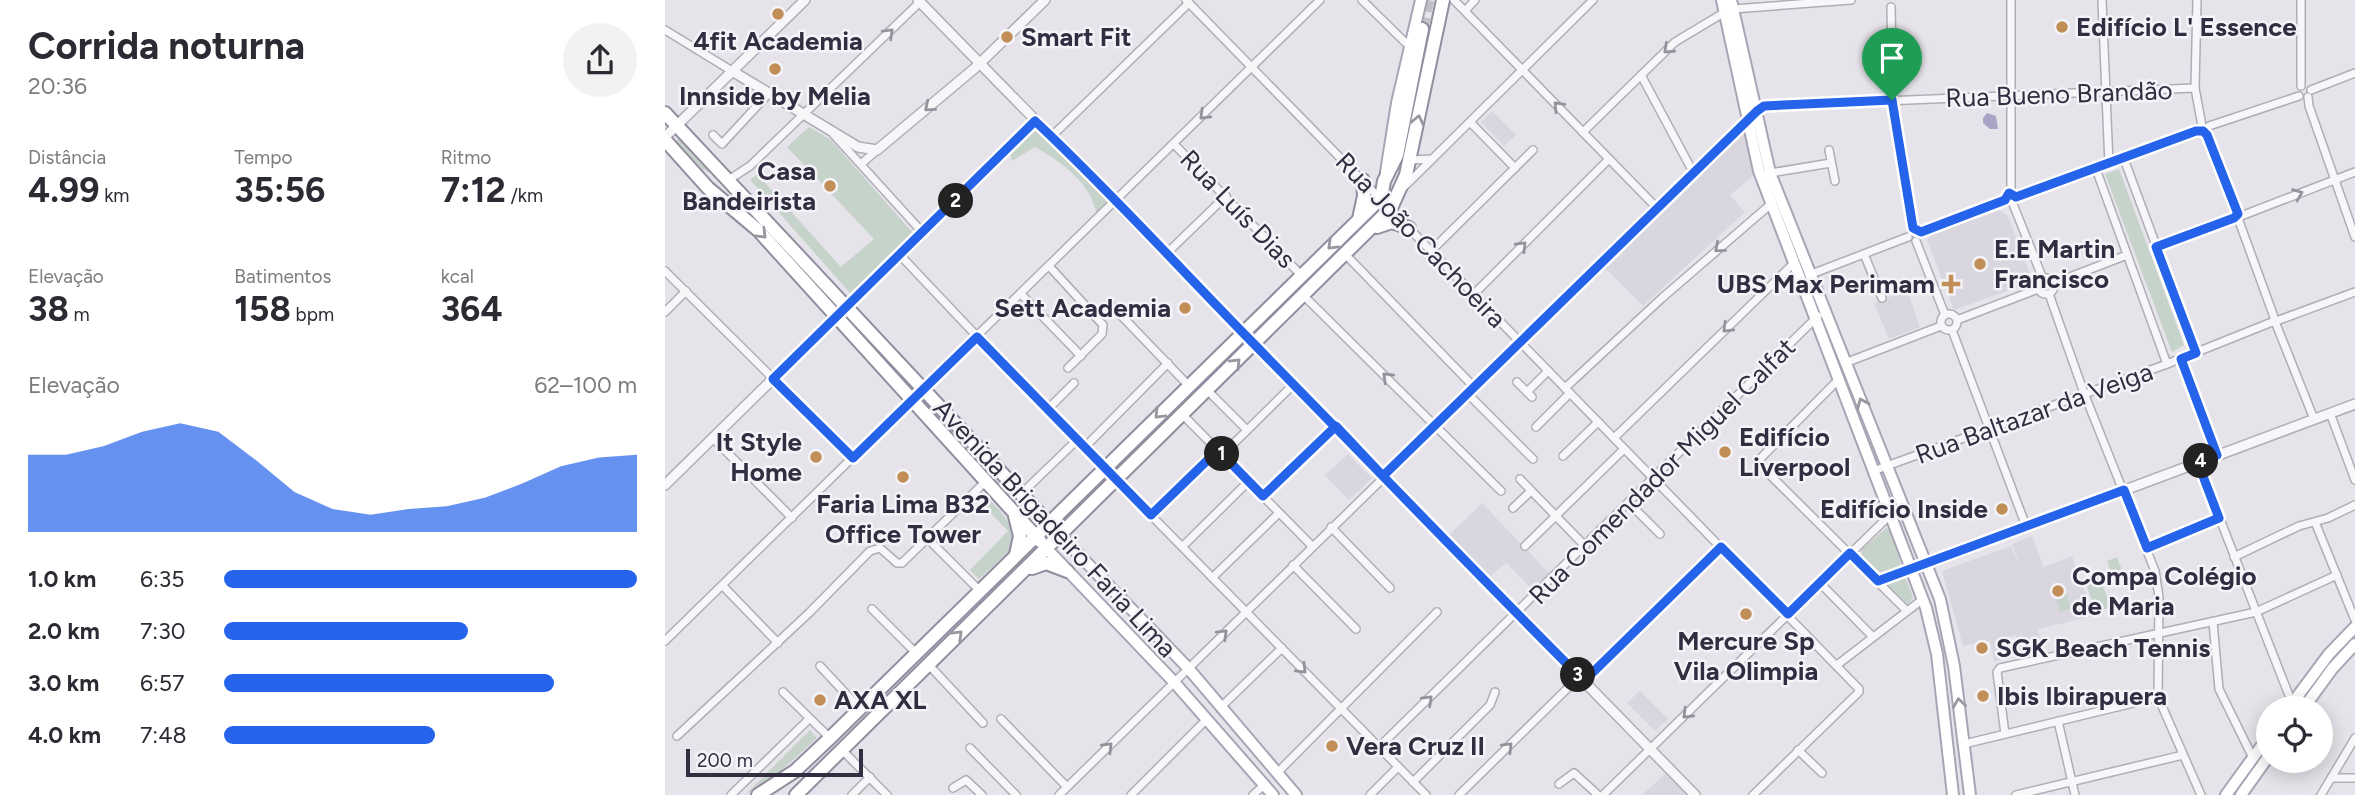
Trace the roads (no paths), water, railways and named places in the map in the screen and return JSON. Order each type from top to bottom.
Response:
[{"type":"highway","points":[[787,795],[801,791],[1391,208],[1402,188],[1410,160],[1443,0]]},
{"type":"highway","points":[[771,795],[1381,198],[1384,181],[1397,155],[1422,29]]},
{"type":"highway","name":"Avenida Brigadeiro Faria Lima","points":[[665,113],[747,197],[1061,536]]},
{"type":"highway","name":"Avenida Brigadeiro Faria Lima","points":[[665,138],[694,172],[758,230],[838,316],[1047,549]]},
{"type":"highway","points":[[694,172],[711,181],[730,179]]},
{"type":"highway","points":[[1359,219],[1364,196],[1363,180]]},
{"type":"highway","points":[[729,206],[736,197],[747,197]]},
{"type":"highway","points":[[1370,230],[1392,222],[1409,228]]},
{"type":"highway","points":[[947,437],[955,423]]},
{"type":"highway","points":[[958,450],[961,441],[968,442],[989,464],[995,466]]},
{"type":"highway","points":[[1024,498],[1050,508],[1073,500]]},
{"type":"highway","points":[[1013,512],[1020,536],[1016,556]]},
{"type":"highway","points":[[1022,573],[1046,563],[1067,571]]},
{"type":"highway","points":[[758,795],[795,771]]},
{"type":"main road","points":[[1384,181],[1397,103],[1412,49],[1421,0]]},
{"type":"main road","points":[[1722,0],[1730,7],[1770,173],[1823,310],[1928,564],[1951,651],[1970,795]]},
{"type":"main road","points":[[1730,7],[1757,163],[1837,381],[1923,599],[1937,654],[1953,795]]},
{"type":"main road","name":"Avenida Brigadeiro Faria Lima","points":[[1061,536],[1188,668],[1296,795]]},
{"type":"main road","name":"Avenida Brigadeiro Faria Lima","points":[[1047,549],[1174,682],[1273,795]]},
{"type":"main road","points":[[1118,624],[1135,612]]},
{"type":"main road","points":[[2298,696],[2329,654],[2355,626]]},
{"type":"main road","points":[[2312,696],[2355,644]]},
{"type":"main road","points":[[2226,795],[2256,754]]},
{"type":"main road","points":[[1246,764],[1264,775],[1277,773]]},
{"type":"main road","points":[[2241,795],[2257,773]]},
{"type":"street","points":[[665,138],[804,0]]},
{"type":"street","points":[[861,163],[979,64],[1045,0]]},
{"type":"street","points":[[1362,0],[1412,49]]},
{"type":"street","points":[[1454,0],[1657,208]]},
{"type":"street","points":[[1465,11],[1475,0]]},
{"type":"street","points":[[1583,132],[1681,38],[1730,7],[1851,0]]},
{"type":"street","points":[[2011,0],[2011,198],[2043,279],[2038,289],[1957,320],[1952,330],[2026,526]]},
{"type":"street","points":[[2102,0],[2109,164]]},
{"type":"street","points":[[2197,0],[2195,88],[2206,128],[2275,321],[2314,419]]},
{"type":"street","points":[[2301,0],[2303,90],[2355,237]]},
{"type":"street","points":[[730,179],[750,166],[805,115],[919,1],[1695,795]]},
{"type":"street","points":[[1052,136],[1187,1]]},
{"type":"street","name":"Rua João Cachoeira","points":[[1187,1],[1788,614],[1860,691],[1798,750]]},
{"type":"street","points":[[1402,188],[1590,1]]},
{"type":"street","points":[[665,641],[1174,144],[1314,2]]},
{"type":"street","points":[[1891,2],[1892,100],[1913,228],[1912,239],[1945,315]]},
{"type":"street","points":[[665,30],[830,131],[864,150],[877,149]]},
{"type":"street","points":[[1809,275],[1912,239],[1921,232],[2011,198],[2355,73]]},
{"type":"street","points":[[1641,75],[1693,172]]},
{"type":"street","name":"Rua Bueno Brandão","points":[[1757,111],[1764,106],[2195,88]]},
{"type":"street","points":[[713,135],[722,144],[769,93]]},
{"type":"street","points":[[1059,795],[1757,111]]},
{"type":"street","points":[[665,485],[1035,121]]},
{"type":"street","points":[[1470,122],[1515,168]]},
{"type":"street","points":[[830,131],[923,233]]},
{"type":"street","name":"Rua Luís Dias","points":[[1174,144],[1301,275]]},
{"type":"street","points":[[1431,251],[1533,150]]},
{"type":"street","points":[[1829,150],[1835,181]]},
{"type":"street","points":[[1410,160],[1433,159]]},
{"type":"street","points":[[1474,294],[1609,159]]},
{"type":"street","points":[[2124,159],[2196,353]]},
{"type":"street","points":[[1770,173],[1831,163]]},
{"type":"street","points":[[2096,169],[2167,364]]},
{"type":"street","points":[[2156,247],[2355,172]]},
{"type":"street","points":[[1167,253],[1226,196]]},
{"type":"street","points":[[1536,427],[1567,391],[1662,298],[1771,204]]},
{"type":"street","points":[[1913,228],[1921,232]]},
{"type":"street","points":[[1864,254],[1882,298]]},
{"type":"street","points":[[900,255],[1047,410],[1426,795]]},
{"type":"street","points":[[1346,255],[1474,387]]},
{"type":"street","points":[[2043,279],[2054,283],[2127,255]]},
{"type":"street","points":[[1614,438],[1794,263]]},
{"type":"street","points":[[1049,266],[1103,325],[1103,334],[1069,368]]},
{"type":"street","points":[[665,271],[853,458]]},
{"type":"street","points":[[2038,289],[2043,294],[2049,294],[2054,290],[2054,283]]},
{"type":"street","points":[[665,312],[686,291]]},
{"type":"street","name":"Rua Baltazar da Veiga","points":[[1873,471],[2181,359],[2355,292]]},
{"type":"street","points":[[1021,294],[1081,356]]},
{"type":"street","points":[[2049,294],[2084,393],[2147,548],[2157,585],[2158,697],[2201,795]]},
{"type":"street","points":[[1304,296],[1501,491]]},
{"type":"street","points":[[1112,306],[1188,385]]},
{"type":"street","name":"Rua Comendador Miguel Calfat","points":[[1379,747],[1823,310]]},
{"type":"street","points":[[1941,326],[1941,318],[1945,315],[1951,314],[1957,320]]},
{"type":"street","points":[[1845,363],[1941,326],[1952,330]]},
{"type":"street","points":[[2181,359],[2217,455]]},
{"type":"street","points":[[1085,447],[1168,363]]},
{"type":"street","points":[[1517,382],[1530,394],[1548,371]]},
{"type":"street","points":[[1837,381],[1758,458],[1758,463],[1906,610]]},
{"type":"street","points":[[1047,410],[1074,383]]},
{"type":"street","points":[[1151,515],[1247,430],[1294,384]]},
{"type":"street","points":[[1208,391],[1247,430]]},
{"type":"street","points":[[1467,393],[1533,459]]},
{"type":"street","points":[[1878,581],[2355,404]]},
{"type":"street","points":[[2330,413],[2355,480]]},
{"type":"street","points":[[1183,415],[1312,546]]},
{"type":"street","points":[[1563,456],[1598,422]]},
{"type":"street","points":[[1263,496],[1336,426]]},
{"type":"street","points":[[713,438],[792,518]]},
{"type":"street","points":[[1024,498],[1077,440]]},
{"type":"street","points":[[1525,546],[1624,449]]},
{"type":"street","points":[[2198,463],[2286,696]]},
{"type":"street","points":[[1520,479],[1585,546]]},
{"type":"street","points":[[677,736],[778,643],[874,548],[880,548],[897,563],[904,562],[986,481]]},
{"type":"street","points":[[1183,547],[1249,481]]},
{"type":"street","points":[[1513,508],[1531,491]]},
{"type":"street","points":[[1629,503],[1660,534]]},
{"type":"street","points":[[2234,557],[2355,505]]},
{"type":"street","points":[[1213,577],[1279,513]]},
{"type":"street","points":[[1603,795],[1891,514]]},
{"type":"street","points":[[2147,548],[2219,518]]},
{"type":"street","points":[[2315,522],[2355,620]]},
{"type":"street","points":[[1331,527],[1390,588]]},
{"type":"street","points":[[928,539],[980,591]]},
{"type":"street","points":[[1459,795],[1721,547]]},
{"type":"street","points":[[1293,565],[1356,629]]},
{"type":"street","points":[[2005,734],[1997,672],[2000,668],[2256,612],[2337,575]]},
{"type":"street","points":[[1820,583],[1872,636]]},
{"type":"street","points":[[723,586],[778,643]]},
{"type":"street","points":[[1837,665],[1923,599]]},
{"type":"street","points":[[872,609],[917,653]]},
{"type":"street","points":[[1277,773],[1437,612]]},
{"type":"street","points":[[2213,622],[2219,689],[2253,758]]},
{"type":"street","points":[[1221,706],[1282,648]]},
{"type":"street","points":[[928,664],[983,723]]},
{"type":"street","points":[[820,666],[860,709]]},
{"type":"street","points":[[783,692],[830,738]]},
{"type":"street","points":[[1413,782],[1490,705],[1495,692]]},
{"type":"street","points":[[1964,744],[2158,697]]},
{"type":"street","points":[[731,795],[809,719]]},
{"type":"street","points":[[1001,719],[1067,787]]},
{"type":"street","points":[[1131,795],[1207,719]]},
{"type":"street","points":[[2058,721],[2075,795]]},
{"type":"street","points":[[2321,795],[2355,738]]},
{"type":"street","points":[[970,748],[1016,795]]},
{"type":"street","points":[[842,750],[887,795]]},
{"type":"street","points":[[1753,795],[1798,750],[1822,773]]},
{"type":"street","points":[[2016,795],[2183,755]]},
{"type":"street","points":[[1370,795],[1398,766]]},
{"type":"street","points":[[1559,784],[1574,773],[1598,795]]},
{"type":"street","points":[[852,795],[870,777]]},
{"type":"street","points":[[2331,778],[2355,778]]},
{"type":"street","points":[[953,788],[966,780],[982,795]]},
{"type":"street","points":[[1254,795],[1264,785]]},
{"type":"tunnel","points":[[1422,29],[1428,0]]},
{"type":"place","name":"4fit Academia","points":[[778,14]]},
{"type":"place","name":"Edifício L' Essence","points":[[2062,27]]},
{"type":"place","name":"Smart Fit","points":[[1007,37]]},
{"type":"place","name":"Innside by Melia","points":[[775,69]]},
{"type":"place","name":"Casa Bandeirista","points":[[830,186]]},
{"type":"place","name":"E.E Martin Francisco","points":[[1980,264]]},
{"type":"place","name":"UBS Max Perimam","points":[[1951,284]]},
{"type":"place","name":"Sett Academia","points":[[1185,308]]},
{"type":"place","name":"Edifício Liverpool","points":[[1725,452]]},
{"type":"place","name":"It Style Home","points":[[816,457]]},
{"type":"place","name":"Faria Lima B32 Office Tower","points":[[903,477]]},
{"type":"place","name":"Edifício Inside","points":[[2002,509]]},
{"type":"place","name":"Compa Colégio de Maria","points":[[2058,591]]},
{"type":"place","name":"Mercure Sp Vila Olimpia","points":[[1746,614]]},
{"type":"place","name":"SGK Beach Tennis","points":[[1982,648]]},
{"type":"place","name":"Ibis Ibirapuera","points":[[1983,696]]},
{"type":"place","name":"AXA XL","points":[[820,700]]},
{"type":"place","name":"Vera Cruz II","points":[[1332,746]]}]
